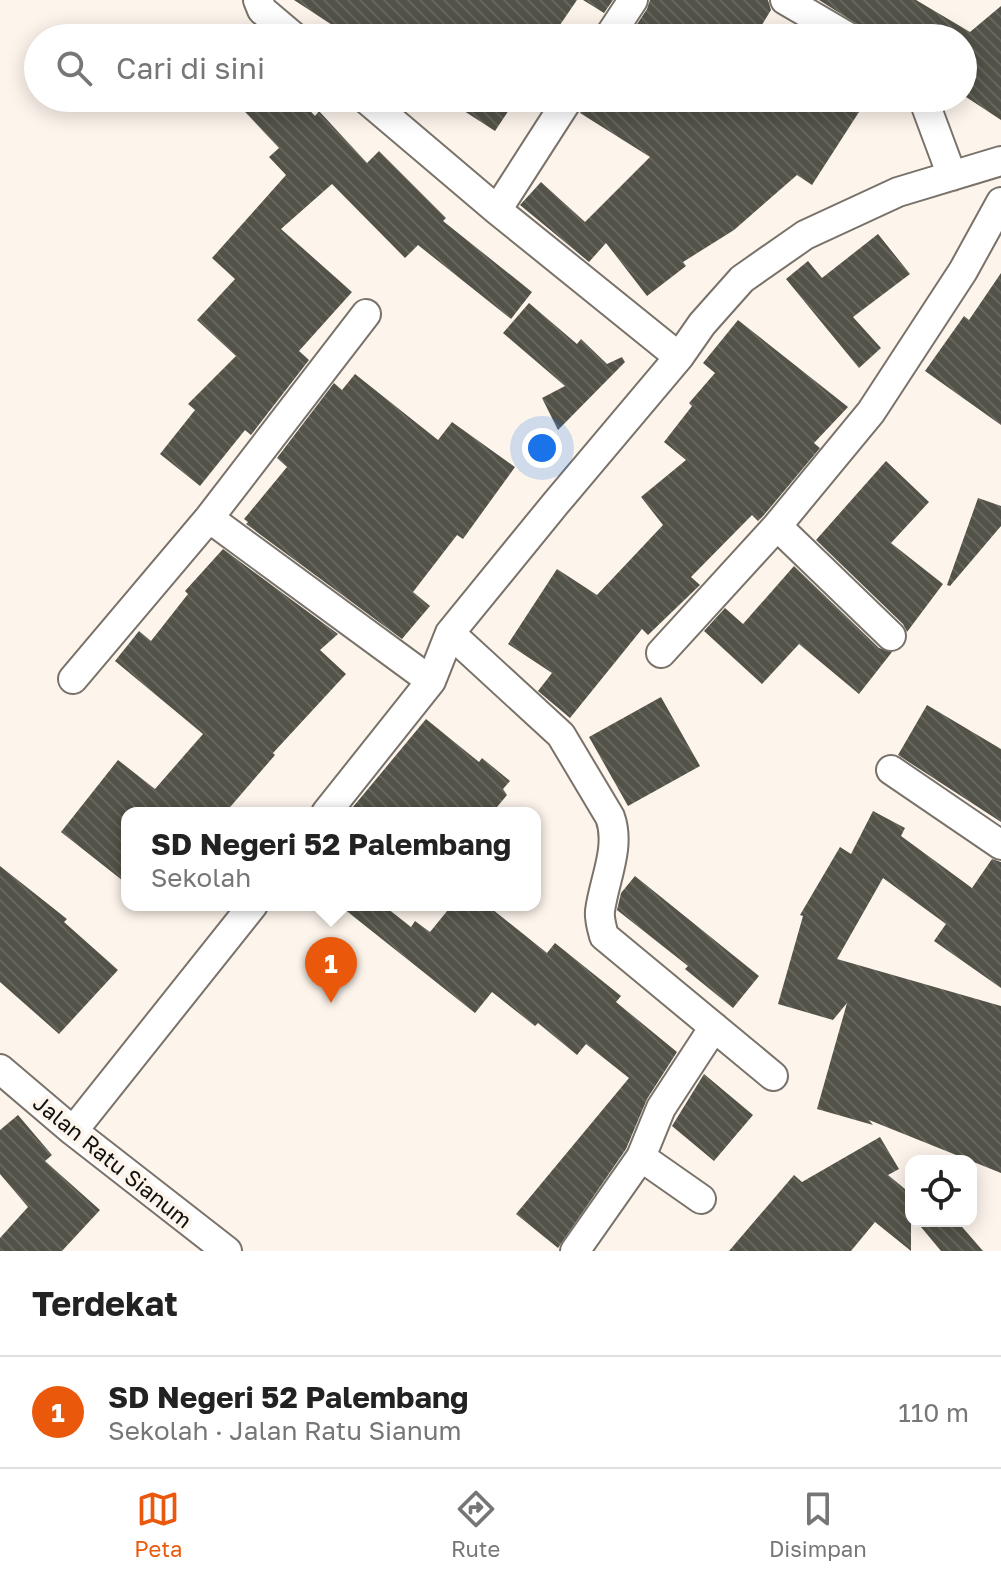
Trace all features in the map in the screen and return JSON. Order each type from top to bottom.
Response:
[{"type":"street","points":[[258,0],[262,10],[278,24]]},
{"type":"street","points":[[617,24],[633,0]]},
{"type":"street","points":[[785,0],[826,24]]},
{"type":"street","points":[[382,112],[679,357]]},
{"type":"street","points":[[497,210],[560,112]]},
{"type":"street","points":[[928,112],[952,176]]},
{"type":"street","points":[[331,807],[431,681],[450,633],[742,279],[805,235],[898,192],[1001,161]]},
{"type":"street","points":[[661,653],[777,526],[871,412],[963,271],[1001,202]]},
{"type":"street","points":[[73,679],[209,518],[366,314]]},
{"type":"street","points":[[209,518],[431,681]]},
{"type":"street","points":[[777,526],[891,636]]},
{"type":"street","points":[[450,633],[561,735],[610,817],[614,842],[600,911],[604,936],[773,1076]]},
{"type":"street","points":[[891,770],[1001,845]]},
{"type":"street","points":[[73,1131],[248,911]]},
{"type":"street","points":[[575,1251],[641,1157],[661,1108],[714,1027]]},
{"type":"street","name":"Jalan Ratu Sianum","points":[[0,1069],[73,1131],[227,1251]]},
{"type":"street","points":[[641,1157],[701,1199]]},
{"type":"building","points":[[294,0],[577,0],[561,24],[331,24]]},
{"type":"building","points":[[583,0],[613,0],[604,13]]},
{"type":"building","points":[[650,0],[768,0],[771,10],[762,24],[637,24]]},
{"type":"building","points":[[819,0],[916,0],[956,24],[857,24]]},
{"type":"building","points":[[1001,6],[1001,120],[977,104],[977,26]]},
{"type":"building","points":[[245,112],[311,112],[315,116],[320,112],[367,163],[379,151],[446,218],[443,221],[532,292],[511,319],[418,245],[405,258],[332,184],[281,229],[352,292],[299,351],[309,360],[251,435],[245,430],[200,486],[160,454],[195,410],[188,404],[236,356],[197,320],[235,279],[212,258],[286,175],[269,157],[279,148]]},
{"type":"building","points":[[466,112],[508,112],[495,131]]},
{"type":"building","points":[[859,112],[812,185],[797,175],[734,230],[683,262],[686,266],[647,296],[606,243],[589,262],[520,205],[541,182],[585,222],[650,157],[580,113]]},
{"type":"building","points":[[878,234],[910,274],[853,317],[881,348],[859,368],[786,279],[808,261],[822,278]]},
{"type":"building","points":[[1001,273],[1001,425],[925,371],[964,316],[969,320]]},
{"type":"building","points":[[529,303],[577,344],[581,339],[607,364],[622,357],[625,362],[558,430],[542,398],[565,386],[503,333]]},
{"type":"building","points":[[738,320],[848,407],[814,443],[820,448],[764,515],[758,521],[752,515],[691,577],[700,585],[648,635],[642,629],[570,718],[538,691],[552,673],[508,644],[557,569],[597,595],[663,525],[641,497],[686,460],[664,442],[692,406],[689,403],[715,373],[703,363]]},
{"type":"building","points":[[355,374],[438,440],[452,422],[515,467],[463,539],[457,535],[413,592],[430,606],[402,639],[246,524],[248,522],[244,519],[287,467],[277,458],[334,383],[342,390]]},
{"type":"building","points":[[886,461],[929,502],[891,543],[943,584],[907,632],[903,624],[816,540]]},
{"type":"building","points":[[978,498],[1001,506],[1001,526],[950,586],[947,585]]},
{"type":"building","points":[[223,549],[338,634],[320,650],[346,674],[273,753],[275,755],[230,807],[121,807],[121,879],[61,832],[118,760],[155,789],[203,734],[115,661],[139,631],[151,641],[188,594],[185,591]]},
{"type":"building","points":[[794,566],[879,648],[892,652],[859,694],[799,644],[762,684],[704,631],[725,608],[743,624]]},
{"type":"building","points":[[661,697],[700,766],[628,806],[589,737]]},
{"type":"building","points":[[927,705],[1001,749],[1001,822],[898,755]]},
{"type":"building","points":[[426,719],[479,762],[482,758],[510,781],[503,789],[507,795],[497,807],[353,807]]},
{"type":"building","points":[[873,811],[905,828],[901,836],[972,888],[992,859],[1001,862],[1001,988],[934,941],[946,924],[883,878],[837,959],[1001,1006],[1001,1173],[977,1163],[977,1155],[956,1155],[869,1120],[873,1125],[817,1109],[847,1003],[833,1020],[778,1004],[803,916],[800,915],[840,847],[851,854]]},
{"type":"building","points":[[0,866],[67,919],[64,922],[118,970],[59,1034],[0,982]]},
{"type":"building","points":[[635,876],[759,976],[733,1008],[685,969],[688,966],[617,910],[621,893]]},
{"type":"building","points":[[347,911],[391,911],[411,927],[415,921],[430,932],[447,911],[494,911],[547,953],[555,943],[621,996],[616,1002],[677,1052],[647,1099],[626,1149],[558,1248],[516,1214],[629,1078],[586,1044],[577,1055],[538,1023],[535,1026],[492,992],[475,1013]]},
{"type":"building","points":[[704,1074],[753,1115],[714,1161],[672,1126]]},
{"type":"building","points":[[18,1115],[52,1155],[45,1161],[100,1210],[62,1251],[0,1251],[0,1238],[28,1207],[0,1174],[0,1130]]},
{"type":"building","points":[[880,1137],[899,1169],[888,1175],[905,1189],[905,1227],[911,1227],[911,1251],[875,1222],[851,1251],[729,1251],[794,1175],[802,1182]]},
{"type":"building","points":[[921,1227],[962,1227],[983,1251],[941,1251]]},
{"type":"place","name":"SD Negeri 52 Palembang","points":[[331,1003]]}]
